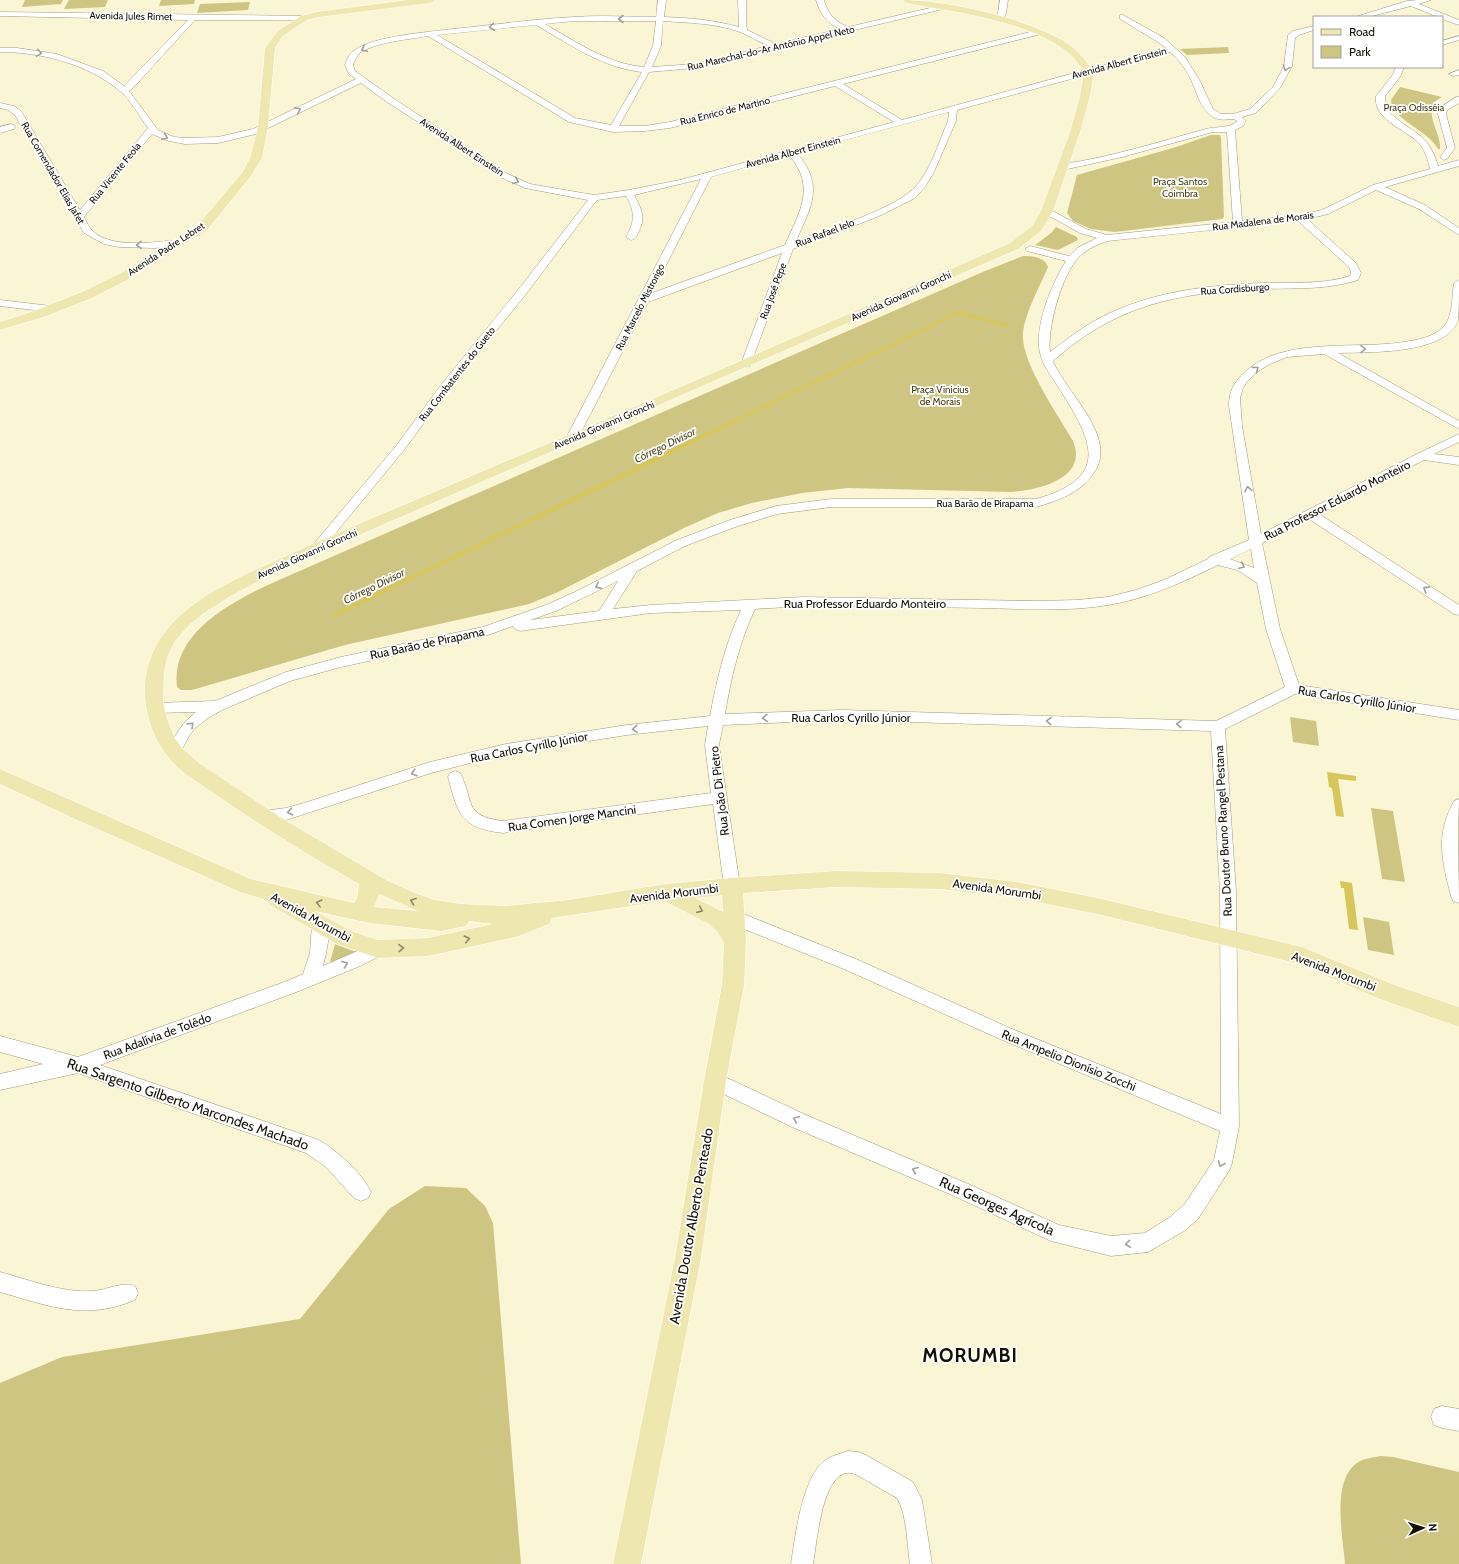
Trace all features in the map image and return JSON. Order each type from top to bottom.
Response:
[{"type":"main road","name":"Avenida Jules Rimet","points":[[319,14],[430,0]]},
{"type":"main road","points":[[907,0],[1000,19],[1038,32],[1062,44],[1073,52],[1089,72]]},
{"type":"main road","name":"Avenida Padre Lebret","points":[[0,326],[51,309],[125,276],[203,227],[248,174],[256,158],[263,127],[270,48],[279,35],[292,25],[304,18],[319,14]]},
{"type":"main road","points":[[275,19],[292,25]]},
{"type":"main road","name":"Avenida Giovanni Gronchi","points":[[506,915],[461,913],[412,901],[369,880],[260,816],[194,770],[174,751],[160,726],[155,708],[154,686],[157,661],[165,643],[180,625],[200,608],[226,591],[316,549],[746,364],[1014,246],[1038,228],[1047,211],[1075,132],[1089,72]]},
{"type":"main road","name":"Avenida Morumbi","points":[[0,776],[82,814],[247,886],[357,913],[441,922],[568,908],[666,892],[732,886],[836,879],[940,881],[1017,890],[1102,907],[1302,956],[1413,1001],[1459,1017]]},
{"type":"main road","points":[[357,913],[363,909],[367,902],[369,894],[369,880]]},
{"type":"main road","name":"Avenida Giovanni Gronchi","points":[[369,880],[387,905],[407,919],[428,947]]},
{"type":"main road","name":"Avenida Doutor Alberto Penteado","points":[[627,1564],[688,1258],[716,1081],[733,986],[735,929],[732,886]]},
{"type":"main road","name":"Avenida Morumbi","points":[[265,891],[344,938],[378,949],[428,947],[516,928],[568,908]]},
{"type":"main road","points":[[666,892],[714,917],[724,925],[735,929]]},
{"type":"main road","points":[[1413,1001],[1459,1009]]},
{"type":"main road","name":"Avenida Morumbi","points":[[1413,1001],[1459,1026]]},
{"type":"street","points":[[613,129],[647,70],[657,46],[662,0]]},
{"type":"street","points":[[742,0],[742,22],[744,31]]},
{"type":"street","points":[[820,0],[826,16],[832,22],[848,30]]},
{"type":"street","points":[[1000,19],[1004,0]]},
{"type":"street","points":[[1403,0],[1442,16]]},
{"type":"street","points":[[1363,16],[1428,0]]},
{"type":"street","name":"Rua Marechal-do-Ar Antônio Appel Neto","points":[[536,22],[609,62],[628,68],[647,70],[694,66],[943,7]]},
{"type":"street","name":"Avenida Jules Rimet","points":[[0,14],[275,19],[304,18]]},
{"type":"street","name":"Avenida Jules Rimet","points":[[262,18],[319,14]]},
{"type":"street","points":[[124,90],[131,85],[194,17]]},
{"type":"street","points":[[1123,17],[1161,40],[1172,49],[1189,67],[1208,108],[1219,117],[1238,118],[1266,110]]},
{"type":"street","points":[[1443,17],[1459,23]]},
{"type":"street","name":"Avenida Albert Einstein","points":[[776,47],[744,31],[721,24],[701,21],[660,19],[574,19],[429,34],[376,44],[358,51],[352,57],[349,64],[352,72],[390,100],[466,149],[502,175],[528,186],[594,198],[629,193],[707,176],[900,122],[1172,49]]},
{"type":"street","points":[[1238,118],[1253,111],[1276,88],[1288,66],[1291,36],[1313,28]]},
{"type":"street","name":"Rua Enrico de Martino","points":[[429,34],[563,115],[586,124],[613,129],[647,128],[670,125],[1038,32]]},
{"type":"street","points":[[1296,33],[1299,46]]},
{"type":"street","points":[[1443,43],[1459,38]]},
{"type":"street","points":[[0,50],[36,53],[65,59],[100,73],[124,90],[151,129],[162,136],[172,139],[202,142],[232,138],[263,127],[362,79]]},
{"type":"street","points":[[1400,68],[1394,82],[1382,93],[1379,98],[1382,109],[1388,116],[1417,136],[1431,153],[1435,170]]},
{"type":"street","name":"Avenida Albert Einstein","points":[[1066,77],[1087,84]]},
{"type":"street","points":[[836,83],[900,122]]},
{"type":"street","points":[[1444,157],[1451,148],[1451,142],[1442,116],[1443,110],[1459,99]]},
{"type":"street","name":"Rua Comendador Elias Jafet","points":[[0,105],[11,108],[18,113],[87,231],[100,240],[108,243],[128,245],[178,243]]},
{"type":"street","name":"Rua Rafael Ielo","points":[[643,300],[874,215],[912,196],[922,185],[930,172],[952,121],[953,108]]},
{"type":"street","points":[[1219,117],[1218,122],[1222,128]]},
{"type":"street","points":[[1063,167],[1102,161],[1222,128],[1232,128],[1239,125],[1238,118]]},
{"type":"street","points":[[0,130],[11,127]]},
{"type":"street","points":[[1232,128],[1238,225]]},
{"type":"street","name":"Rua Vicente Feola","points":[[79,217],[151,129]]},
{"type":"street","points":[[1428,149],[1459,163]]},
{"type":"street","name":"Rua José Pepe","points":[[746,364],[789,247],[806,208],[809,189],[806,173],[792,153]]},
{"type":"street","name":"Rua Madalena de Morais","points":[[1107,238],[1300,218],[1325,212],[1376,187],[1459,163]]},
{"type":"street","name":"Rua Marcelo Mistrorigo","points":[[572,438],[627,334],[707,176]]},
{"type":"street","points":[[1376,187],[1422,207],[1459,232]]},
{"type":"street","points":[[629,193],[638,208],[639,218],[631,238]]},
{"type":"street","name":"Rua Combatentes do Gueto","points":[[316,549],[400,448],[445,387],[522,292],[594,198]]},
{"type":"street","points":[[1047,211],[1083,231],[1107,238]]},
{"type":"street","name":"Rua Cordisburgo","points":[[1047,360],[1085,331],[1110,317],[1149,302],[1192,292],[1214,289],[1335,283],[1354,278],[1357,274],[1353,265],[1300,218]]},
{"type":"street","name":"Rua Barão de Pirapama","points":[[174,751],[183,733],[190,724],[217,706],[286,676],[341,662],[485,631],[551,608],[681,543],[734,523],[776,510],[838,503],[1036,503],[1054,499],[1087,477],[1095,461],[1094,448],[1087,428],[1047,360],[1045,342],[1046,328],[1063,273],[1070,259],[1086,246],[1107,238]]},
{"type":"street","points":[[1030,249],[1070,259]]},
{"type":"street","points":[[1293,689],[1273,628],[1264,583],[1238,432],[1235,401],[1236,390],[1244,377],[1261,365],[1276,357],[1290,353],[1324,349],[1404,346],[1433,339],[1446,331],[1451,325],[1459,284]]},
{"type":"street","points":[[0,303],[51,309]]},
{"type":"street","points":[[1324,349],[1459,426]]},
{"type":"street","name":"Rua Professor Eduardo Monteiro","points":[[485,631],[604,614],[651,609],[804,601],[1036,605],[1077,604],[1108,601],[1139,594],[1169,583],[1214,560],[1257,542],[1459,437]]},
{"type":"street","points":[[1421,456],[1459,461]]},
{"type":"street","points":[[1252,512],[1265,524],[1279,530]]},
{"type":"street","points":[[1310,514],[1459,611]]},
{"type":"street","points":[[1214,560],[1238,564],[1253,572],[1264,583]]},
{"type":"street","points":[[604,614],[633,568]]},
{"type":"street","name":"Rua João Di Pietro","points":[[732,886],[718,798],[712,745],[723,683],[737,633],[750,605]]},
{"type":"street","name":"Rua Carlos Cyrillo Júnior","points":[[260,816],[286,814],[305,809],[430,768],[506,749],[620,731],[716,720],[842,715],[1218,726],[1293,689],[1459,717]]},
{"type":"street","name":"Rua Barão de Pirapama","points":[[155,708],[217,706]]},
{"type":"street","name":"Rua Doutor Bruno Rangel Pestana","points":[[1218,726],[1228,892],[1228,937]]},
{"type":"street","name":"Rua Comen Jorge Mancini","points":[[455,777],[462,804],[474,821],[492,826],[503,827],[718,798]]},
{"type":"street","points":[[1459,805],[1450,831],[1450,863],[1459,896]]},
{"type":"street","points":[[311,977],[318,953],[320,924]]},
{"type":"street","name":"Rua Ampelio Dionísio Zocchi","points":[[735,929],[850,964],[1006,1034],[1230,1126]]},
{"type":"street","points":[[1228,937],[1230,1126]]},
{"type":"street","name":"Rua Adalívia de Tolêdo","points":[[0,1082],[78,1065],[251,1002],[354,961],[378,949]]},
{"type":"street","name":"Rua Sargento Gilberto Marcondes Machado","points":[[0,1044],[78,1065],[312,1146],[325,1154],[338,1165],[361,1192]]},
{"type":"street","name":"Rua Georges Agrícola","points":[[716,1081],[799,1121],[959,1189],[1058,1234],[1111,1246],[1148,1242],[1177,1224],[1191,1212],[1223,1163],[1230,1126]]},
{"type":"street","points":[[0,1282],[51,1296],[77,1301],[104,1300],[128,1293]]},
{"type":"street","points":[[802,1564],[810,1517],[820,1483],[829,1471],[837,1465],[848,1462],[858,1463],[905,1490],[911,1500],[914,1513],[921,1564]]},
{"type":"green space","points":[[25,0],[63,0],[61,4],[22,7]]},
{"type":"green space","points":[[69,0],[108,0],[105,7],[64,9]]},
{"type":"green space","points":[[161,0],[195,0],[194,4],[159,6]]},
{"type":"green space","points":[[250,2],[248,10],[197,13],[200,4]]},
{"type":"green space","points":[[1228,47],[1229,53],[1187,55],[1180,49]]},
{"type":"green space","name":"Praça Odisséia","points":[[1400,87],[1442,97],[1434,102],[1432,108],[1433,120],[1440,143],[1440,149],[1438,149],[1426,136],[1403,119],[1393,107],[1391,100]]},
{"type":"green space","name":"Praça Santos Coimbra","points":[[1211,135],[1220,135],[1221,138],[1224,217],[1222,219],[1115,232],[1091,229],[1073,221],[1067,213],[1077,175],[1173,148]]},
{"type":"green space","points":[[1056,227],[1077,237],[1078,240],[1058,250],[1035,245],[1051,233]]},
{"type":"green space","name":"Praça Vinicius de Morais","points":[[1023,256],[1041,259],[1048,267],[1030,308],[1023,333],[1024,345],[1034,373],[1073,441],[1076,454],[1074,465],[1058,480],[1034,489],[1011,492],[848,488],[802,493],[752,503],[718,513],[686,527],[558,592],[529,604],[345,645],[192,690],[181,690],[177,687],[178,667],[184,649],[195,634],[226,607],[244,597],[279,580],[985,271]]},
{"type":"green space","points":[[1290,717],[1316,721],[1319,746],[1293,742]]},
{"type":"green space","points":[[1371,808],[1393,811],[1405,882],[1382,879]]},
{"type":"green space","points":[[1363,917],[1389,922],[1394,955],[1368,950]]},
{"type":"green space","points":[[335,944],[359,953],[330,962]]},
{"type":"green space","points":[[425,1186],[466,1188],[485,1206],[493,1223],[521,1564],[0,1564],[0,1383],[62,1357],[300,1319],[389,1209]]},
{"type":"green space","points":[[1380,1456],[1393,1457],[1459,1472],[1459,1564],[1345,1564],[1340,1510],[1344,1483],[1349,1471],[1357,1463],[1365,1459]]},
{"type":"shaded area","points":[[1327,772],[1356,776],[1356,781],[1338,779],[1344,817],[1336,816],[1332,788],[1329,787]]},
{"type":"shaded area","points":[[1340,881],[1352,883],[1358,930],[1349,929],[1344,888],[1341,888]]},
{"type":"waterway","name":"Córrego Divisor","points":[[731,423],[957,313],[1007,325]]},
{"type":"waterway","name":"Córrego Divisor","points":[[335,615],[733,422]]},
{"type":"district","name":"MORUMBI","points":[[970,1355]]}]
